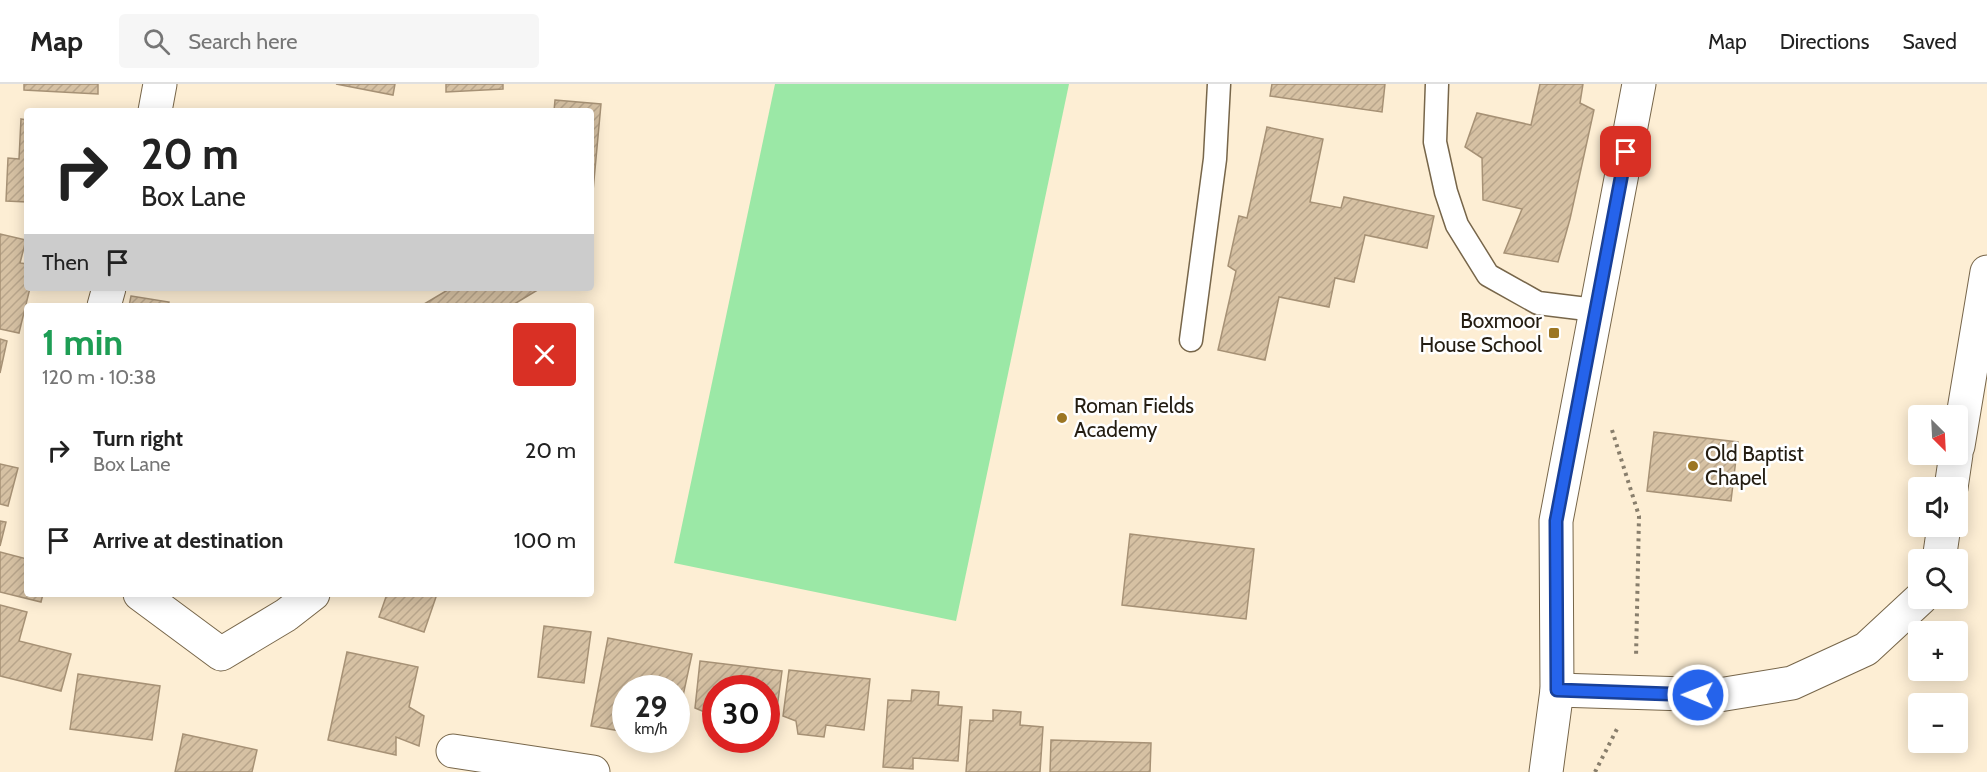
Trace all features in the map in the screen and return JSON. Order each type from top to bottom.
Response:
[{"type":"street","points":[[156,108],[160,84]]},
{"type":"street","points":[[1546,772],[1557,690],[1556,521],[1639,84]]},
{"type":"street","points":[[1965,405],[1985,293]]},
{"type":"street","points":[[144,597],[221,654],[286,615],[309,597]]},
{"type":"street","points":[[1557,690],[1719,695],[1792,684],[1866,649],[1909,609]]},
{"type":"street","points":[[453,751],[593,772]]},
{"type":"lane","points":[[1191,340],[1215,159],[1219,84]]},
{"type":"lane","points":[[1437,84],[1435,142],[1446,192],[1457,225],[1488,275],[1538,303],[1595,310]]},
{"type":"path","points":[[1595,772],[1635,694],[1639,516],[1611,428]]},
{"type":"green space","points":[[775,84],[1069,84],[956,621],[674,563]]},
{"type":"building","points":[[24,84],[98,84],[98,94],[24,90]]},
{"type":"building","points":[[336,84],[395,84],[393,95]]},
{"type":"building","points":[[446,84],[503,84],[503,89],[446,92]]},
{"type":"building","points":[[1272,84],[1385,84],[1382,112],[1270,96]]},
{"type":"building","points":[[1540,84],[1583,84],[1580,103],[1594,110],[1558,262],[1504,253],[1522,209],[1483,200],[1482,158],[1465,147],[1477,113],[1531,125]]},
{"type":"building","points":[[555,100],[601,104],[594,180],[594,108],[554,108]]},
{"type":"building","points":[[21,119],[24,120],[24,202],[6,201],[8,158],[19,159]]},
{"type":"building","points":[[1267,127],[1323,139],[1310,202],[1341,208],[1344,197],[1434,216],[1427,248],[1365,235],[1354,282],[1335,278],[1329,307],[1279,297],[1265,360],[1218,350],[1236,271],[1228,266],[1239,216],[1247,218]]},
{"type":"building","points":[[0,234],[24,240],[20,263],[24,264],[24,291],[29,291],[26,303],[24,303],[19,333],[0,329]]},
{"type":"building","points":[[446,291],[536,291],[516,303],[426,303]]},
{"type":"building","points":[[131,296],[169,302],[169,303],[130,303]]},
{"type":"building","points":[[0,339],[7,341],[0,373]]},
{"type":"building","name":"Old Baptist Chapel","points":[[1654,432],[1738,442],[1731,501],[1647,491]]},
{"type":"building","points":[[0,464],[18,468],[8,506],[0,504]]},
{"type":"building","points":[[0,521],[6,522],[0,546]]},
{"type":"building","points":[[1130,534],[1254,549],[1246,619],[1122,605]]},
{"type":"building","points":[[0,552],[24,558],[24,597],[42,597],[41,602],[0,592]]},
{"type":"building","points":[[386,597],[436,597],[424,632],[379,617]]},
{"type":"building","points":[[0,605],[27,612],[19,641],[71,654],[61,691],[0,676]]},
{"type":"building","points":[[544,626],[591,632],[584,683],[538,677]]},
{"type":"building","points":[[608,638],[692,654],[688,675],[612,675],[612,730],[591,726]]},
{"type":"building","points":[[347,652],[418,667],[409,707],[424,716],[419,746],[396,737],[396,755],[328,740]]},
{"type":"building","points":[[700,661],[782,671],[780,686],[780,675],[702,675],[702,711],[695,708]]},
{"type":"building","points":[[789,670],[870,679],[864,730],[826,725],[824,737],[798,734],[796,721],[783,716]]},
{"type":"building","points":[[78,674],[160,686],[152,740],[70,729]]},
{"type":"building","points":[[912,690],[939,692],[938,705],[962,707],[958,761],[913,758],[913,769],[883,767],[888,700],[911,701]]},
{"type":"building","points":[[993,710],[1021,712],[1020,725],[1043,727],[1040,772],[966,772],[970,720],[993,721]]},
{"type":"building","points":[[183,734],[257,750],[252,772],[175,772]]},
{"type":"building","points":[[1051,740],[1151,743],[1150,772],[1050,772]]},
{"type":"place","name":"Boxmoor House School","points":[[1554,333]]},
{"type":"place","name":"Roman Fields Academy","points":[[1062,418]]},
{"type":"place","name":"Old Baptist Chapel","points":[[1693,466]]},
{"type":"route","points":[[1626,152],[1556,521],[1557,690],[1698,695]]}]
